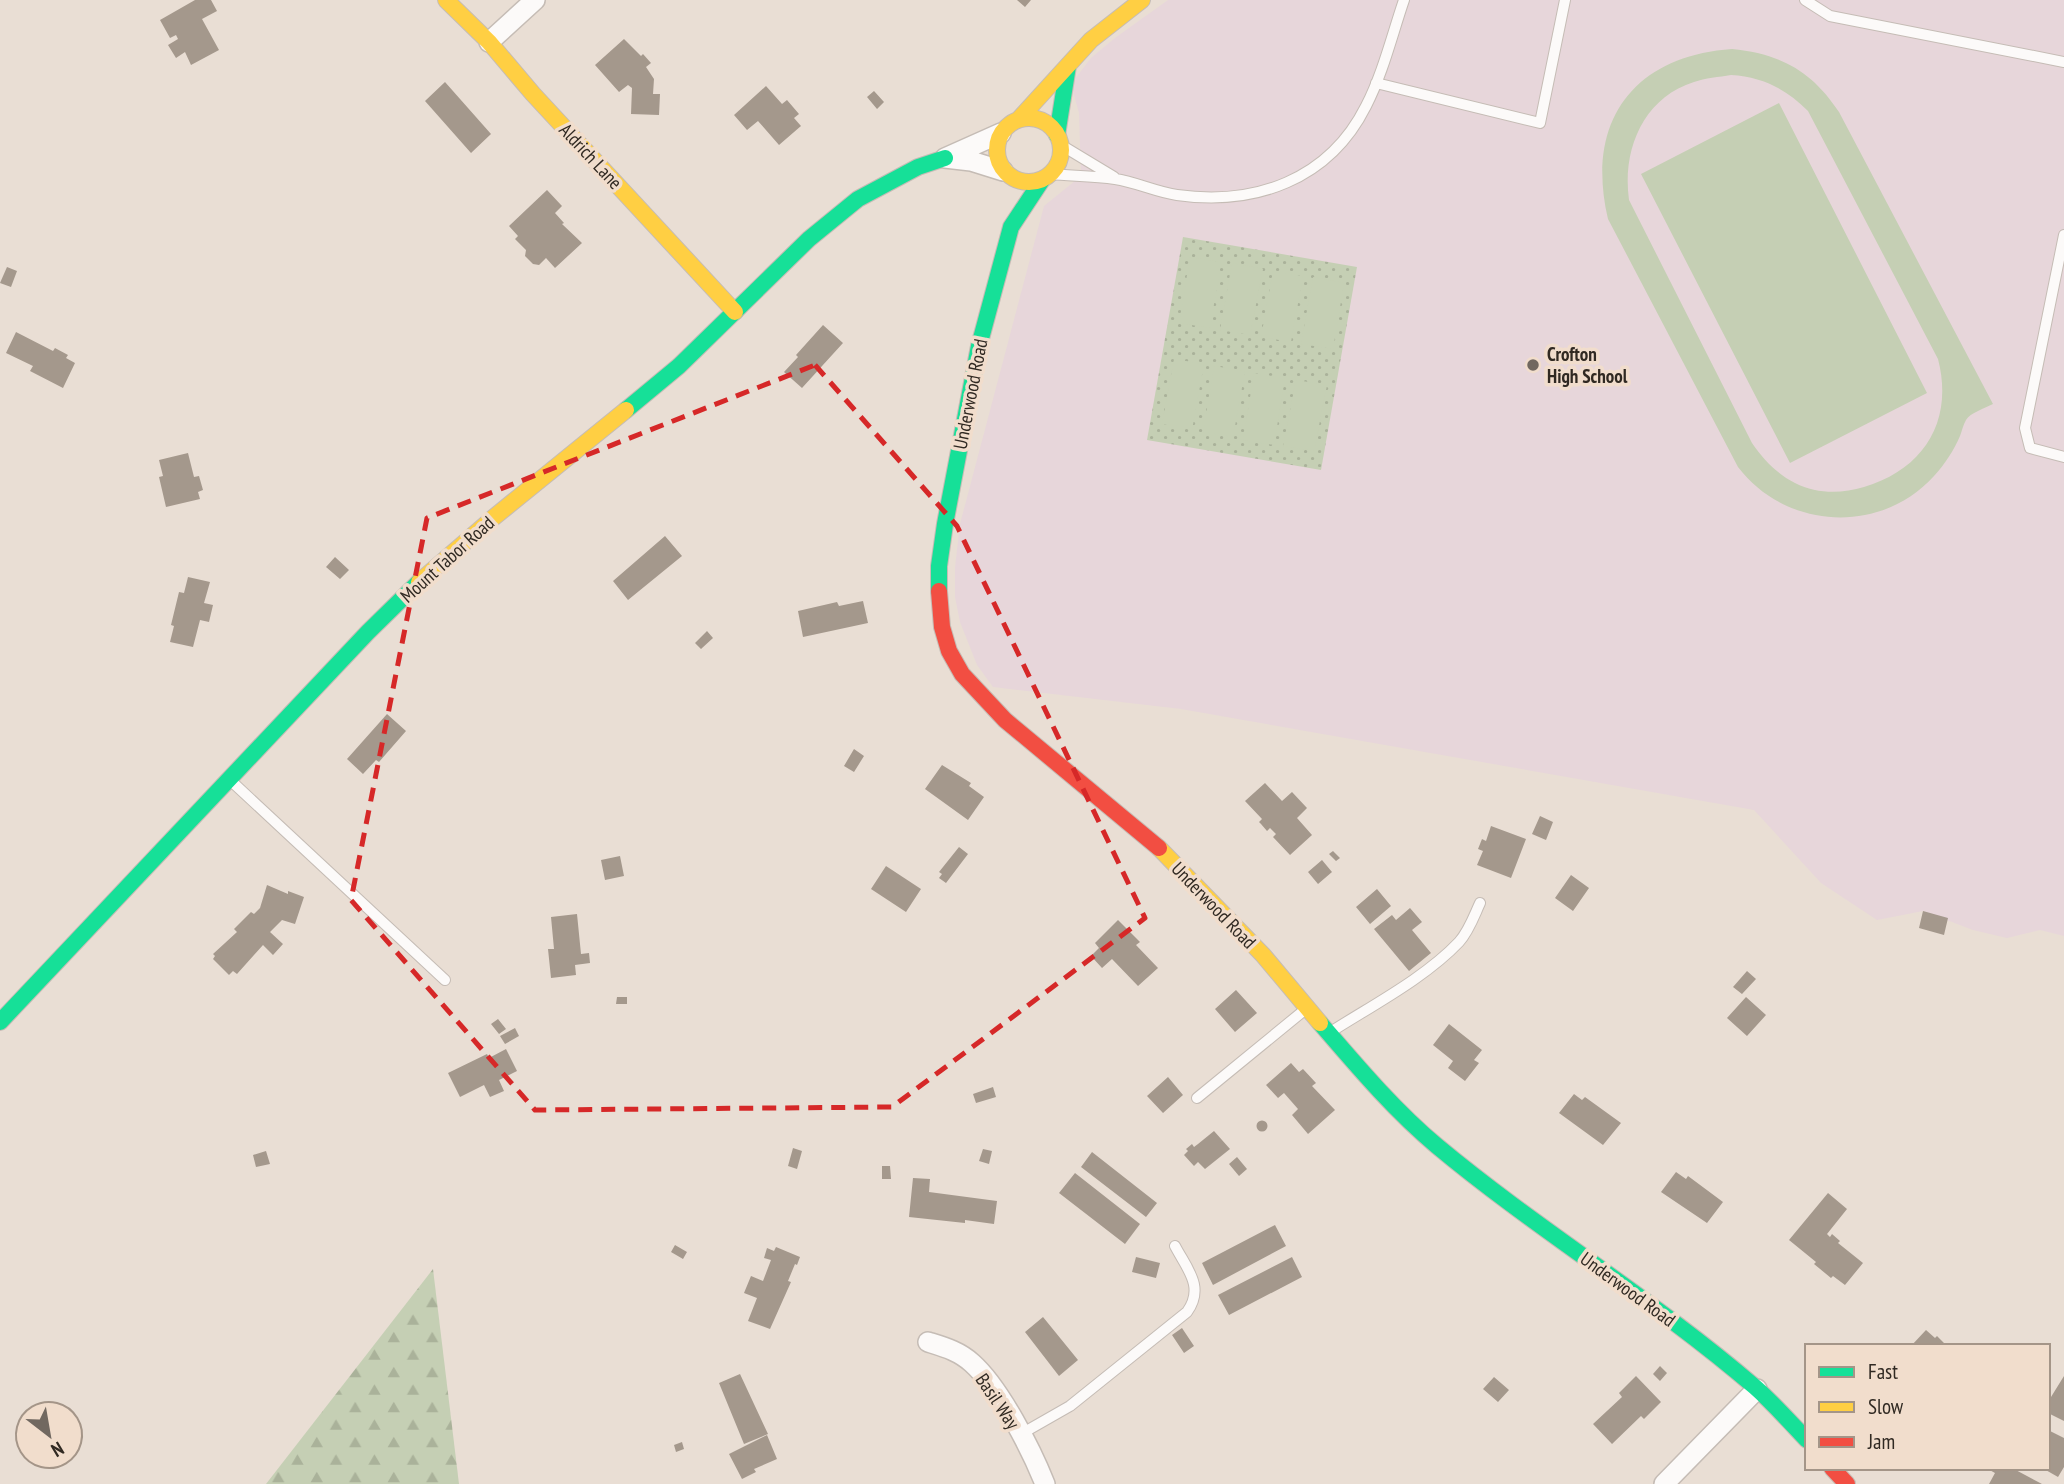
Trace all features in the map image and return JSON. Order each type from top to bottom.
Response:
[{"type":"street","name":"Aldrich Lane","points":[[446,0],[489,42],[533,94],[735,312]]},
{"type":"street","points":[[489,42],[535,0]]},
{"type":"street","points":[[1068,65],[1057,166],[1046,177],[1023,182],[1004,172],[996,153],[1001,133],[1019,119],[1068,65],[1091,40],[1142,0]]},
{"type":"street","points":[[1019,119],[1041,120],[1051,126],[1059,140]]},
{"type":"street","name":"Mount Tabor Road","points":[[0,1022],[368,632],[428,574],[679,366],[809,239],[858,198],[918,167],[1001,133]]},
{"type":"street","name":"Mount Tabor Road","points":[[945,158],[971,161],[1004,172]]},
{"type":"street","name":"Underwood Road","points":[[1004,172],[1011,227]]},
{"type":"street","name":"Underwood Road","points":[[1046,177],[1011,227],[979,345],[945,524],[939,566],[942,627],[949,651],[962,674],[1005,720],[1148,837],[1234,924],[1391,1102],[1436,1144],[1509,1202],[1703,1344],[1757,1389],[1805,1438]]},
{"type":"street","name":"Basil Way","points":[[928,1342],[955,1351],[971,1362],[985,1378],[1021,1434],[1045,1484]]},
{"type":"street","points":[[1664,1484],[1757,1389]]},
{"type":"street","points":[[1834,1470],[1847,1484]]},
{"type":"lane","points":[[1046,177],[1117,179],[1175,195],[1226,199],[1280,186],[1311,170],[1333,152],[1351,132],[1376,83],[1404,0]]},
{"type":"lane","points":[[1376,83],[1540,123],[1565,0]]},
{"type":"lane","points":[[1805,0],[1830,16],[2064,62]]},
{"type":"lane","points":[[1059,140],[1117,179]]},
{"type":"lane","points":[[2064,235],[2025,428],[2030,448],[2064,457]]},
{"type":"lane","points":[[229,779],[445,980]]},
{"type":"lane","points":[[1328,1033],[1417,976],[1447,953],[1461,940],[1480,903]]},
{"type":"lane","points":[[1197,1098],[1307,1007]]},
{"type":"lane","points":[[1021,1434],[1070,1406],[1187,1312],[1195,1301],[1196,1290],[1175,1246]]},
{"type":"highlighted area","points":[[815,365],[957,526],[1145,918],[892,1107],[535,1110],[351,900],[427,518]]},
{"type":"shaded area","name":"Crofton High School","points":[[1168,0],[2064,0],[2064,936],[2040,930],[2007,938],[1973,930],[1923,911],[1877,920],[1821,883],[1754,810],[1181,709],[993,687],[977,665],[960,622],[955,597],[955,567],[960,524],[1044,206],[1081,176],[1079,113],[1071,84],[1091,58]]},
{"type":"green space","points":[[1732,49],[1766,55],[1806,75],[1829,98],[1839,112],[1993,404],[1968,417],[1952,452],[1934,476],[1912,495],[1888,508],[1861,516],[1834,517],[1807,513],[1781,503],[1758,488],[1738,467],[1608,219],[1603,184],[1604,152],[1611,124],[1624,100],[1643,80],[1668,65],[1697,54]],"holes":[[[1731,75],[1764,81],[1791,96],[1808,111],[1938,359],[1942,403],[1930,440],[1903,468],[1864,487],[1838,492],[1812,489],[1782,475],[1761,455],[1752,443],[1629,200],[1629,163],[1633,145],[1649,113],[1661,100],[1676,90],[1694,82]]]},
{"type":"green space","points":[[1779,103],[1927,393],[1790,463],[1641,174]]},
{"type":"green space","points":[[1183,237],[1357,267],[1321,470],[1147,440]]},
{"type":"green space","points":[[1190,257],[1221,262],[1210,328],[1179,323]]},
{"type":"green space","points":[[1232,263],[1263,269],[1250,335],[1220,330]]},
{"type":"green space","points":[[1273,271],[1303,276],[1291,342],[1261,337]]},
{"type":"green space","points":[[1313,277],[1344,283],[1333,349],[1301,344]]},
{"type":"green space","points":[[1174,359],[1204,364],[1192,430],[1162,424]]},
{"type":"green space","points":[[1214,366],[1245,371],[1233,437],[1203,432]]},
{"type":"green space","points":[[1254,373],[1285,378],[1274,445],[1243,440]]},
{"type":"green space","points":[[1296,380],[1327,385],[1314,451],[1283,446]]},
{"type":"green space","points":[[433,1269],[459,1484],[266,1484]]},
{"type":"building","points":[[195,0],[211,0],[217,11],[202,19],[219,50],[191,65],[185,52],[176,58],[168,45],[178,39],[176,35],[170,38],[160,20]]},
{"type":"building","points":[[1017,0],[1031,0],[1025,7]]},
{"type":"building","points":[[624,39],[651,63],[646,67],[654,79],[653,94],[660,94],[659,115],[631,114],[632,88],[628,85],[619,92],[595,65]]},
{"type":"building","points":[[445,82],[491,134],[471,153],[425,101]]},
{"type":"building","points":[[766,86],[782,104],[787,100],[799,114],[794,118],[801,126],[779,145],[758,121],[747,130],[734,115]]},
{"type":"building","points":[[874,91],[884,102],[877,109],[867,97]]},
{"type":"building","points":[[547,190],[562,206],[555,213],[564,223],[562,224],[582,243],[555,268],[546,258],[539,265],[533,264],[525,256],[526,250],[515,239],[518,236],[509,226]]},
{"type":"building","points":[[7,267],[17,271],[11,287],[0,283]]},
{"type":"building","points":[[823,325],[843,343],[802,388],[784,372]]},
{"type":"building","points":[[16,332],[53,351],[55,348],[68,355],[66,358],[75,363],[63,388],[30,371],[33,366],[6,353]]},
{"type":"building","points":[[188,453],[194,477],[199,476],[203,490],[198,492],[200,499],[166,507],[159,477],[163,476],[159,460]]},
{"type":"building","points":[[665,536],[682,556],[628,600],[613,581]]},
{"type":"building","points":[[335,557],[349,570],[340,579],[326,567]]},
{"type":"building","points":[[188,577],[210,582],[204,603],[213,605],[209,622],[200,620],[193,647],[170,642],[179,592],[184,593]]},
{"type":"building","points":[[863,601],[868,623],[803,637],[798,611],[837,602],[839,606]]},
{"type":"building","points":[[707,631],[713,638],[701,649],[695,643]]},
{"type":"building","points":[[387,714],[406,731],[379,762],[376,760],[363,774],[347,759]]},
{"type":"building","points":[[854,749],[864,756],[854,772],[844,766]]},
{"type":"building","points":[[942,765],[971,783],[969,786],[984,797],[968,820],[925,789]]},
{"type":"building","points":[[1265,783],[1282,801],[1292,792],[1307,808],[1297,818],[1312,835],[1290,855],[1273,837],[1276,834],[1270,828],[1267,831],[1259,822],[1262,819],[1245,801]]},
{"type":"building","points":[[1540,816],[1553,822],[1546,840],[1532,834]]},
{"type":"building","points":[[1491,826],[1526,839],[1511,878],[1477,865],[1483,851],[1478,849],[1482,839],[1486,841]]},
{"type":"building","points":[[959,847],[968,854],[946,883],[939,878],[942,874],[939,872]]},
{"type":"building","points":[[1333,851],[1340,858],[1336,861],[1329,854]]},
{"type":"building","points":[[620,856],[624,876],[605,880],[601,860]]},
{"type":"building","points":[[1322,860],[1332,872],[1318,884],[1308,872]]},
{"type":"building","points":[[886,866],[921,889],[906,912],[871,889]]},
{"type":"building","points":[[1571,875],[1589,888],[1573,911],[1555,898]]},
{"type":"building","points":[[267,885],[304,897],[295,924],[282,920],[270,932],[283,944],[273,955],[263,945],[237,974],[233,971],[229,975],[213,959],[213,954],[237,932],[234,929],[251,912],[254,914],[260,908]]},
{"type":"building","points":[[1377,889],[1391,906],[1370,924],[1356,907]]},
{"type":"building","points":[[1410,908],[1422,922],[1412,930],[1431,953],[1409,971],[1374,929],[1392,915],[1396,920]]},
{"type":"building","points":[[1923,911],[1948,918],[1944,935],[1919,928]]},
{"type":"building","points":[[577,914],[581,954],[589,953],[590,963],[575,965],[576,975],[551,978],[548,949],[554,949],[551,917]]},
{"type":"building","points":[[1118,920],[1140,942],[1136,945],[1158,968],[1138,986],[1112,959],[1102,968],[1091,956],[1099,948],[1095,943]]},
{"type":"building","points":[[1747,971],[1756,979],[1742,994],[1733,987]]},
{"type":"building","points":[[1236,990],[1257,1013],[1235,1032],[1215,1009]]},
{"type":"building","points":[[617,997],[627,997],[627,1004],[616,1004]]},
{"type":"building","points":[[1746,997],[1766,1015],[1747,1036],[1727,1018]]},
{"type":"building","points":[[498,1019],[506,1029],[499,1034],[491,1024]]},
{"type":"building","points":[[1449,1024],[1482,1050],[1474,1060],[1479,1063],[1465,1081],[1448,1068],[1453,1061],[1433,1045]]},
{"type":"building","points":[[515,1028],[519,1036],[505,1044],[500,1036]]},
{"type":"building","points":[[506,1049],[517,1071],[499,1080],[504,1091],[490,1097],[484,1085],[460,1097],[448,1073],[487,1054],[489,1058]]},
{"type":"building","points":[[1291,1063],[1299,1072],[1303,1069],[1316,1083],[1312,1086],[1335,1110],[1308,1134],[1292,1115],[1298,1109],[1284,1093],[1278,1098],[1266,1085]]},
{"type":"building","points":[[1168,1077],[1183,1095],[1163,1113],[1147,1096]]},
{"type":"building","points":[[993,1087],[996,1097],[976,1103],[973,1094]]},
{"type":"building","points":[[1574,1094],[1582,1100],[1585,1097],[1621,1123],[1603,1145],[1559,1113]]},
{"type":"building","points":[[1262,1121],[1266,1122],[1266,1130],[1262,1131],[1258,1130],[1257,1126],[1258,1122]]},
{"type":"building","points":[[1214,1131],[1230,1149],[1205,1169],[1198,1162],[1194,1166],[1184,1155],[1188,1151],[1186,1149],[1192,1144],[1194,1147]]},
{"type":"building","points":[[793,1148],[802,1151],[797,1169],[788,1166]]},
{"type":"building","points":[[983,1149],[992,1151],[989,1164],[979,1161]]},
{"type":"building","points":[[266,1151],[270,1164],[256,1167],[253,1155]]},
{"type":"building","points":[[1092,1152],[1157,1203],[1146,1217],[1081,1167]]},
{"type":"building","points":[[1237,1157],[1247,1169],[1239,1176],[1229,1164]]},
{"type":"building","points":[[882,1166],[890,1166],[891,1179],[882,1179]]},
{"type":"building","points":[[1676,1172],[1686,1179],[1688,1176],[1723,1202],[1707,1223],[1661,1192]]},
{"type":"building","points":[[1075,1173],[1140,1224],[1125,1244],[1059,1193]]},
{"type":"building","points":[[913,1178],[930,1179],[929,1192],[997,1201],[994,1224],[909,1217]]},
{"type":"building","points":[[1828,1193],[1847,1209],[1827,1234],[1830,1237],[1832,1234],[1840,1241],[1838,1243],[1863,1263],[1845,1285],[1833,1276],[1831,1278],[1789,1240]]},
{"type":"building","points":[[1275,1225],[1286,1246],[1213,1285],[1202,1263]]},
{"type":"building","points":[[675,1245],[687,1252],[683,1259],[671,1252]]},
{"type":"building","points":[[776,1247],[800,1257],[770,1329],[748,1321],[757,1298],[744,1293],[751,1276],[763,1281],[771,1260],[764,1258],[767,1248],[774,1251]]},
{"type":"building","points":[[1136,1257],[1160,1263],[1156,1278],[1132,1272]]},
{"type":"building","points":[[1292,1257],[1302,1277],[1229,1315],[1218,1295]]},
{"type":"building","points":[[1043,1317],[1078,1360],[1059,1376],[1025,1332]]},
{"type":"building","points":[[1182,1328],[1194,1346],[1184,1353],[1172,1335]]},
{"type":"building","points":[[1926,1330],[1945,1344],[1913,1344]]},
{"type":"building","points":[[1660,1366],[1667,1373],[1660,1381],[1653,1374]]},
{"type":"building","points":[[740,1374],[768,1434],[744,1444],[719,1383]]},
{"type":"building","points":[[1636,1376],[1661,1402],[1644,1419],[1641,1416],[1612,1444],[1593,1424],[1622,1397],[1619,1393]]},
{"type":"building","points":[[2064,1376],[2064,1421],[2050,1414],[2051,1397]]},
{"type":"building","points":[[1494,1377],[1509,1390],[1498,1402],[1483,1389]]},
{"type":"building","points":[[2050,1431],[2064,1438],[2064,1467],[2058,1477],[2046,1470],[2050,1470]]},
{"type":"building","points":[[767,1435],[777,1459],[754,1469],[756,1472],[742,1479],[729,1454]]},
{"type":"building","points":[[682,1442],[684,1449],[676,1452],[674,1445]]},
{"type":"building","points":[[1990,1470],[2016,1470],[2042,1484],[1989,1484],[1995,1473]]},
{"type":"traffic: fast","points":[[1057,135],[1068,66]]},
{"type":"traffic: fast","points":[[626,410],[679,366],[809,239],[858,199],[918,167],[945,158]]},
{"type":"traffic: fast","points":[[939,591],[939,566],[945,524],[979,346],[1011,227],[1042,180]]},
{"type":"traffic: fast","points":[[0,1022],[368,632],[419,582]]},
{"type":"traffic: fast","points":[[1320,1023],[1391,1103],[1437,1146],[1717,1355],[1762,1393],[1805,1438]]},
{"type":"traffic: slow","points":[[446,0],[489,42],[533,94],[735,312]]},
{"type":"traffic: slow","points":[[1019,119],[1091,40],[1142,0]]},
{"type":"traffic: slow","points":[[1023,118],[1035,118],[1052,127],[1059,138],[1061,150],[1059,162],[1052,173],[1035,182],[1023,182],[1011,177],[1002,168],[997,156],[997,144],[1002,132],[1011,123],[1023,118]]},
{"type":"traffic: slow","points":[[419,582],[626,410]]},
{"type":"traffic: slow","points":[[1159,848],[1263,955],[1320,1023]]},
{"type":"traffic: jam","points":[[939,591],[942,627],[949,651],[962,674],[1005,720],[1159,848]]},
{"type":"traffic: jam","points":[[1834,1470],[1847,1484]]},
{"type":"place","name":"Crofton High School","points":[[1533,365]]}]
